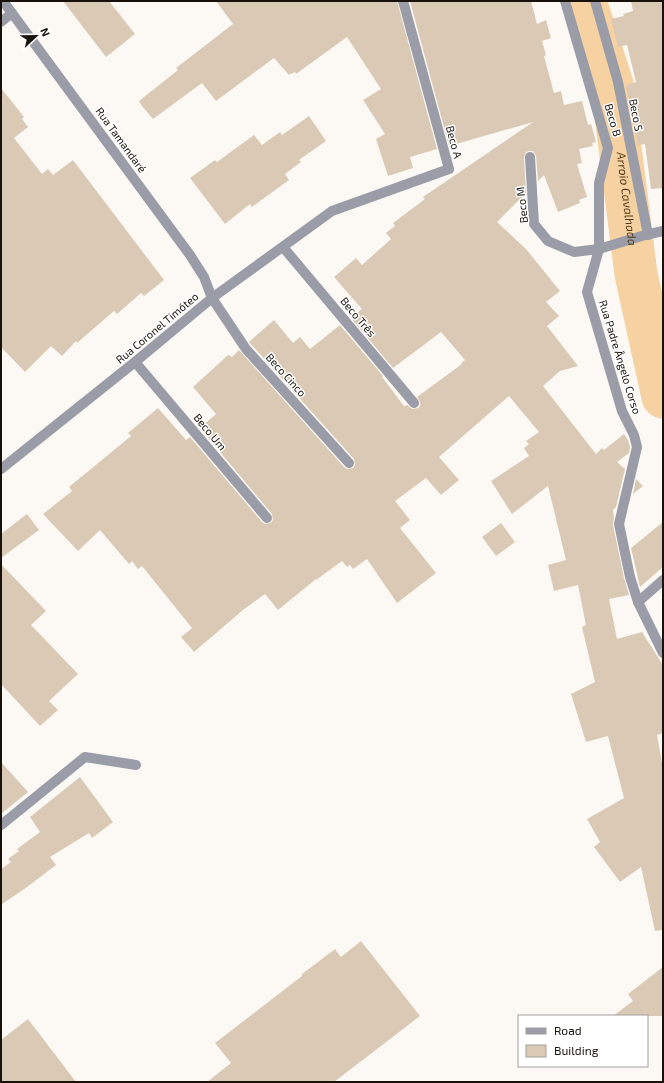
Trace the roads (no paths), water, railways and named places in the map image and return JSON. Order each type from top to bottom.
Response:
[{"type":"street","name":"Rua Tamandaré","points":[[3,1],[190,255],[204,277],[212,298]]},
{"type":"street","name":"Beco A","points":[[332,211],[449,169],[404,1]]},
{"type":"street","name":"Beco B","points":[[565,1],[608,148],[600,183],[602,248]]},
{"type":"street","name":"Beco S","points":[[594,1],[618,82],[646,235]]},
{"type":"street","points":[[1,22],[12,12]]},
{"type":"street","name":"Beco M","points":[[530,157],[534,224],[548,241],[574,252],[602,248],[646,235],[663,232]]},
{"type":"street","name":"Rua Coronel Timóteo","points":[[1,469],[135,362],[212,298],[332,211]]},
{"type":"street","name":"Beco Três","points":[[283,247],[414,403]]},
{"type":"street","name":"Rua Padre Ângelo Corso","points":[[602,248],[587,292],[622,411],[634,435],[637,447],[619,524],[630,576],[638,602],[663,653]]},
{"type":"street","name":"Beco Cinco","points":[[212,298],[246,348],[349,463]]},
{"type":"street","name":"Beco Um","points":[[135,362],[267,518]]},
{"type":"street","points":[[638,602],[663,580]]},
{"type":"street","points":[[1,825],[85,757],[136,765]]},
{"type":"waterway","name":"Arroio Cavalhada","points":[[585,1],[612,84],[636,274],[663,397]]}]
